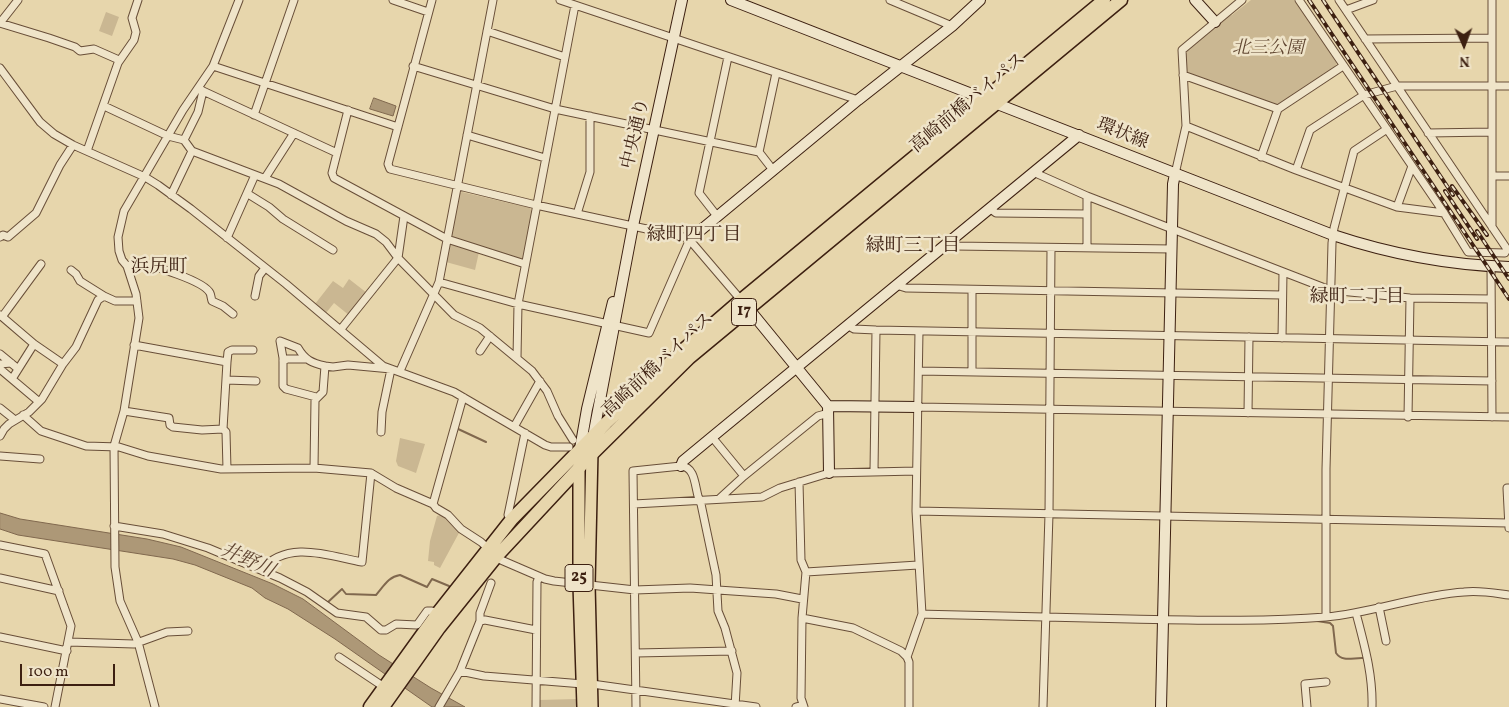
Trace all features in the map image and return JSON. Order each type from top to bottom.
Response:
[{"type":"highway","name":"高崎前橋バイパス","points":[[370,707],[465,594],[512,519],[578,448],[689,358],[744,304],[982,99],[1104,0]]},
{"type":"highway","name":"高崎前橋バイパス","points":[[578,448],[593,437],[682,350],[744,304],[996,104],[1121,0]]},
{"type":"highway","name":"高崎前橋バイパス","points":[[406,665],[437,614],[492,552],[579,468],[578,448]]},
{"type":"highway","name":"高崎前橋バイパス","points":[[383,707],[388,687]]},
{"type":"main road","name":"25","points":[[578,448],[587,684],[592,707]]},
{"type":"main road","name":"25","points":[[579,468],[584,585]]},
{"type":"main road","points":[[564,484],[575,484],[579,488]]},
{"type":"main road","name":"25","points":[[583,707],[587,684]]},
{"type":"street","points":[[18,0],[0,23],[50,38],[80,51],[94,49],[119,60]]},
{"type":"street","points":[[87,151],[119,60],[134,40],[136,32],[132,18],[138,0]]},
{"type":"street","points":[[155,707],[138,642],[120,601],[114,558],[114,446],[124,411],[139,318],[137,301],[127,266],[122,260],[119,251],[118,237],[124,211],[183,110],[201,89],[213,66],[239,0]]},
{"type":"street","points":[[254,115],[294,0]]},
{"type":"street","points":[[393,0],[428,12]]},
{"type":"street","points":[[432,0],[388,164],[390,170],[690,239],[828,410],[828,473]]},
{"type":"street","points":[[400,371],[439,282],[493,0]]},
{"type":"street","points":[[560,0],[858,100]]},
{"type":"street","name":"中央通り","points":[[578,448],[623,275],[682,0]]},
{"type":"street","name":"環状線","points":[[731,0],[1333,235],[1427,260],[1470,266],[1509,267]]},
{"type":"street","points":[[890,0],[952,26]]},
{"type":"street","points":[[439,282],[518,304],[649,333],[690,239],[858,100],[952,26],[980,0]]},
{"type":"street","points":[[1195,0],[1215,22]]},
{"type":"street","points":[[1161,707],[1173,184],[1186,126],[1182,50],[1242,0]]},
{"type":"street","points":[[1299,0],[1444,213],[1468,252],[1505,253],[1507,249],[1339,0]]},
{"type":"street","points":[[1346,10],[1373,0]]},
{"type":"street","points":[[1492,0],[1492,227]]},
{"type":"street","points":[[517,358],[518,304],[575,5]]},
{"type":"street","points":[[487,31],[565,57]]},
{"type":"street","points":[[1365,39],[1492,38]]},
{"type":"street","points":[[717,216],[699,193],[728,57]]},
{"type":"street","points":[[213,66],[398,127]]},
{"type":"street","points":[[413,66],[555,108],[759,152],[773,170]]},
{"type":"street","points":[[1261,156],[1278,108],[1343,66]]},
{"type":"street","points":[[0,68],[40,122],[54,134],[73,145],[145,177],[266,268],[380,363],[391,369]]},
{"type":"street","points":[[759,152],[776,73]]},
{"type":"street","points":[[1183,75],[1278,108]]},
{"type":"street","points":[[1296,170],[1310,130],[1364,95],[1397,86],[1509,86]]},
{"type":"street","points":[[201,89],[337,153]]},
{"type":"street","points":[[184,140],[198,112],[201,89]]},
{"type":"street","points":[[104,106],[168,136],[184,140],[192,152],[265,178],[299,194],[346,221],[376,234],[386,242],[398,258],[454,315],[480,328],[532,371],[547,391],[562,423],[578,448]]},
{"type":"street","points":[[348,110],[332,173],[334,178],[447,239],[526,264]]},
{"type":"street","points":[[577,214],[590,172],[590,116]]},
{"type":"street","points":[[1186,126],[1296,170],[1397,207],[1444,213]]},
{"type":"street","points":[[1326,617],[1329,339],[1333,235],[1354,151],[1387,129]]},
{"type":"street","points":[[1428,133],[1492,132]]},
{"type":"street","points":[[265,178],[294,133]]},
{"type":"street","points":[[467,135],[545,158]]},
{"type":"street","points":[[681,466],[684,461],[712,437],[1078,135]]},
{"type":"street","points":[[0,237],[3,235],[8,237],[36,214],[73,145]]},
{"type":"street","points":[[170,195],[192,152]]},
{"type":"street","points":[[1397,207],[1412,166]]},
{"type":"street","points":[[1033,172],[1087,196],[1330,290],[1410,298],[1491,299]]},
{"type":"street","points":[[227,238],[256,175]]},
{"type":"street","points":[[1492,176],[1509,176]]},
{"type":"street","points":[[248,194],[269,207],[283,219],[333,250]]},
{"type":"street","points":[[1087,196],[1087,248]]},
{"type":"street","points":[[989,208],[996,213],[1087,214]]},
{"type":"street","points":[[341,329],[398,258],[404,216]]},
{"type":"street","points":[[948,242],[954,246],[1172,249]]},
{"type":"street","points":[[1043,707],[1049,514],[1052,248]]},
{"type":"street","points":[[42,264],[1,316],[34,344],[63,364]]},
{"type":"street","points":[[127,266],[138,264],[161,268],[179,275],[210,292],[212,300],[233,314]]},
{"type":"street","points":[[1491,267],[1492,417]]},
{"type":"street","points":[[255,296],[259,276],[266,268]]},
{"type":"street","points":[[71,270],[80,281],[104,296],[115,301],[137,301]]},
{"type":"street","points":[[1282,338],[1283,272]]},
{"type":"street","points":[[896,285],[906,288],[972,290],[1282,295]]},
{"type":"street","points":[[972,290],[972,371]]},
{"type":"street","points":[[0,436],[4,429],[14,420],[35,407],[38,401],[42,399],[63,364],[76,347],[98,300],[104,296]]},
{"type":"street","points":[[1408,416],[1410,298]]},
{"type":"street","name":"中央通り","points":[[593,437],[611,324]]},
{"type":"street","points":[[847,325],[854,329],[876,330],[1509,342]]},
{"type":"street","points":[[874,471],[876,330]]},
{"type":"street","points":[[907,656],[922,614],[916,511],[920,331]]},
{"type":"street","points":[[480,351],[490,336]]},
{"type":"street","points":[[1248,414],[1249,337]]},
{"type":"street","points":[[325,366],[323,376],[324,388],[320,395],[316,397],[286,389],[283,386],[283,361],[280,341],[298,348],[311,363],[333,367],[348,365],[400,371],[454,392],[545,445],[578,448]]},
{"type":"street","points":[[12,379],[17,368],[34,344]]},
{"type":"street","points":[[134,345],[227,362]]},
{"type":"street","points":[[227,469],[226,432],[224,429],[228,352],[232,350],[253,350]]},
{"type":"street","points":[[0,354],[17,368]]},
{"type":"street","points":[[283,361],[287,359],[306,359]]},
{"type":"street","points":[[0,364],[11,363]]},
{"type":"street","points":[[0,369],[38,401]]},
{"type":"street","points":[[381,432],[382,412],[391,369]]},
{"type":"street","points":[[919,370],[1492,381]]},
{"type":"street","points":[[226,380],[256,381]]},
{"type":"street","points":[[514,428],[540,381]]},
{"type":"street","points":[[314,468],[316,397]]},
{"type":"street","points":[[433,504],[463,397]]},
{"type":"street","points":[[600,400],[609,408],[624,406]]},
{"type":"street","points":[[720,498],[744,476],[828,410],[875,407],[1509,417]]},
{"type":"street","points":[[0,408],[14,420]]},
{"type":"street","points":[[124,411],[169,418],[170,425],[173,427],[202,430],[224,429]]},
{"type":"street","points":[[24,415],[41,431],[86,446],[114,446],[161,459],[213,468],[314,468],[371,474],[396,488],[433,504],[454,520],[465,533],[481,542],[501,560],[539,577],[554,581],[635,590],[690,588],[776,594],[802,599]]},
{"type":"street","points":[[512,519],[508,515],[525,433]]},
{"type":"street","points":[[712,437],[744,476]]},
{"type":"street","points":[[0,456],[40,460]]},
{"type":"street","points":[[636,707],[634,471],[681,466],[686,466],[690,470],[698,500],[701,504],[718,590],[718,611],[732,651],[737,673],[736,706]]},
{"type":"street","points":[[634,504],[762,497],[780,488],[828,473],[916,471]]},
{"type":"street","points":[[261,570],[274,559],[302,552],[318,552],[362,562],[371,474]]},
{"type":"street","points":[[799,482],[801,560],[806,572],[802,599],[801,706]]},
{"type":"street","points":[[916,511],[1326,519],[1508,525],[1507,488],[1509,488]]},
{"type":"street","points":[[114,527],[179,538],[261,570],[298,587],[337,612],[366,617],[381,630],[386,630],[396,624],[417,625],[427,611],[437,614]]},
{"type":"street","points":[[0,545],[45,554],[72,626],[55,707]]},
{"type":"street","points":[[806,572],[918,565]]},
{"type":"street","points":[[536,707],[537,582],[539,577]]},
{"type":"street","points":[[0,578],[59,591]]},
{"type":"street","points":[[439,707],[460,671],[480,621],[480,613],[491,583]]},
{"type":"street","points":[[922,614],[1223,620],[1326,617],[1356,613],[1435,595],[1465,592],[1509,595]]},
{"type":"street","points":[[1379,607],[1386,641]]},
{"type":"street","points":[[1356,613],[1370,669],[1372,707]]},
{"type":"street","points":[[802,618],[853,628],[907,656],[909,662],[909,707]]},
{"type":"street","points":[[480,621],[485,620],[536,630]]},
{"type":"street","points":[[69,642],[134,644],[167,632],[188,631]]},
{"type":"street","points":[[0,637],[67,651]]},
{"type":"street","points":[[636,653],[732,651]]},
{"type":"street","points":[[339,657],[388,687]]},
{"type":"street","points":[[460,671],[484,676],[587,684],[736,706],[756,707]]},
{"type":"street","points":[[1307,707],[1305,684],[1326,682]]},
{"type":"street","points":[[0,699],[44,707]]},
{"type":"green space","name":"北三公園","points":[[1251,0],[1294,0],[1337,62],[1335,67],[1280,105],[1187,73],[1186,71],[1185,59],[1187,51]]},
{"type":"green space","points":[[106,12],[119,17],[112,36],[99,31]]},
{"type":"green space","points":[[462,192],[530,208],[532,212],[524,258],[521,259],[453,238],[451,234],[458,194]]},
{"type":"green space","points":[[453,243],[479,252],[475,270],[446,262],[449,246]]},
{"type":"green space","points":[[349,279],[367,293],[350,316],[334,303],[326,313],[315,304],[333,281],[343,288]]},
{"type":"green space","points":[[400,438],[425,444],[416,473],[398,466],[396,461]]},
{"type":"green space","points":[[443,514],[460,531],[440,568],[434,565],[434,562],[428,561],[430,541],[437,516]]},
{"type":"green space","points":[[577,699],[577,707],[538,707],[538,700]]},
{"type":"shaded area","points":[[374,98],[396,106],[393,116],[370,109]]},
{"type":"shaded area","points":[[0,513],[20,519],[147,539],[181,547],[273,584],[303,599],[379,655],[465,707],[432,707],[335,639],[288,609],[265,598],[252,588],[195,565],[173,559],[18,535],[0,529]]},
{"type":"waterway","points":[[456,428],[486,442]]},
{"type":"waterway","points":[[327,603],[342,589],[346,594],[376,595],[389,580],[400,575],[427,587],[432,579],[449,586]]},
{"type":"waterway","points":[[1317,621],[1330,623],[1333,626],[1336,653],[1339,656],[1345,659],[1364,658]]},
{"type":"railway","points":[[1309,0],[1509,299]]},
{"type":"railway","points":[[1323,0],[1453,195]]},
{"type":"railway","points":[[1452,186],[1487,235]]},
{"type":"railway","points":[[1445,191],[1477,239]]},
{"type":"railway","points":[[1477,231],[1509,279]]},
{"type":"district","name":"緑町四丁目","points":[[694,237]]},
{"type":"district","name":"緑町三丁目","points":[[913,248]]},
{"type":"district","name":"浜尻町","points":[[159,269]]},
{"type":"district","name":"緑町二丁目","points":[[1357,299]]},
{"type":"water label","name":"井野川","points":[[247,562]]}]
